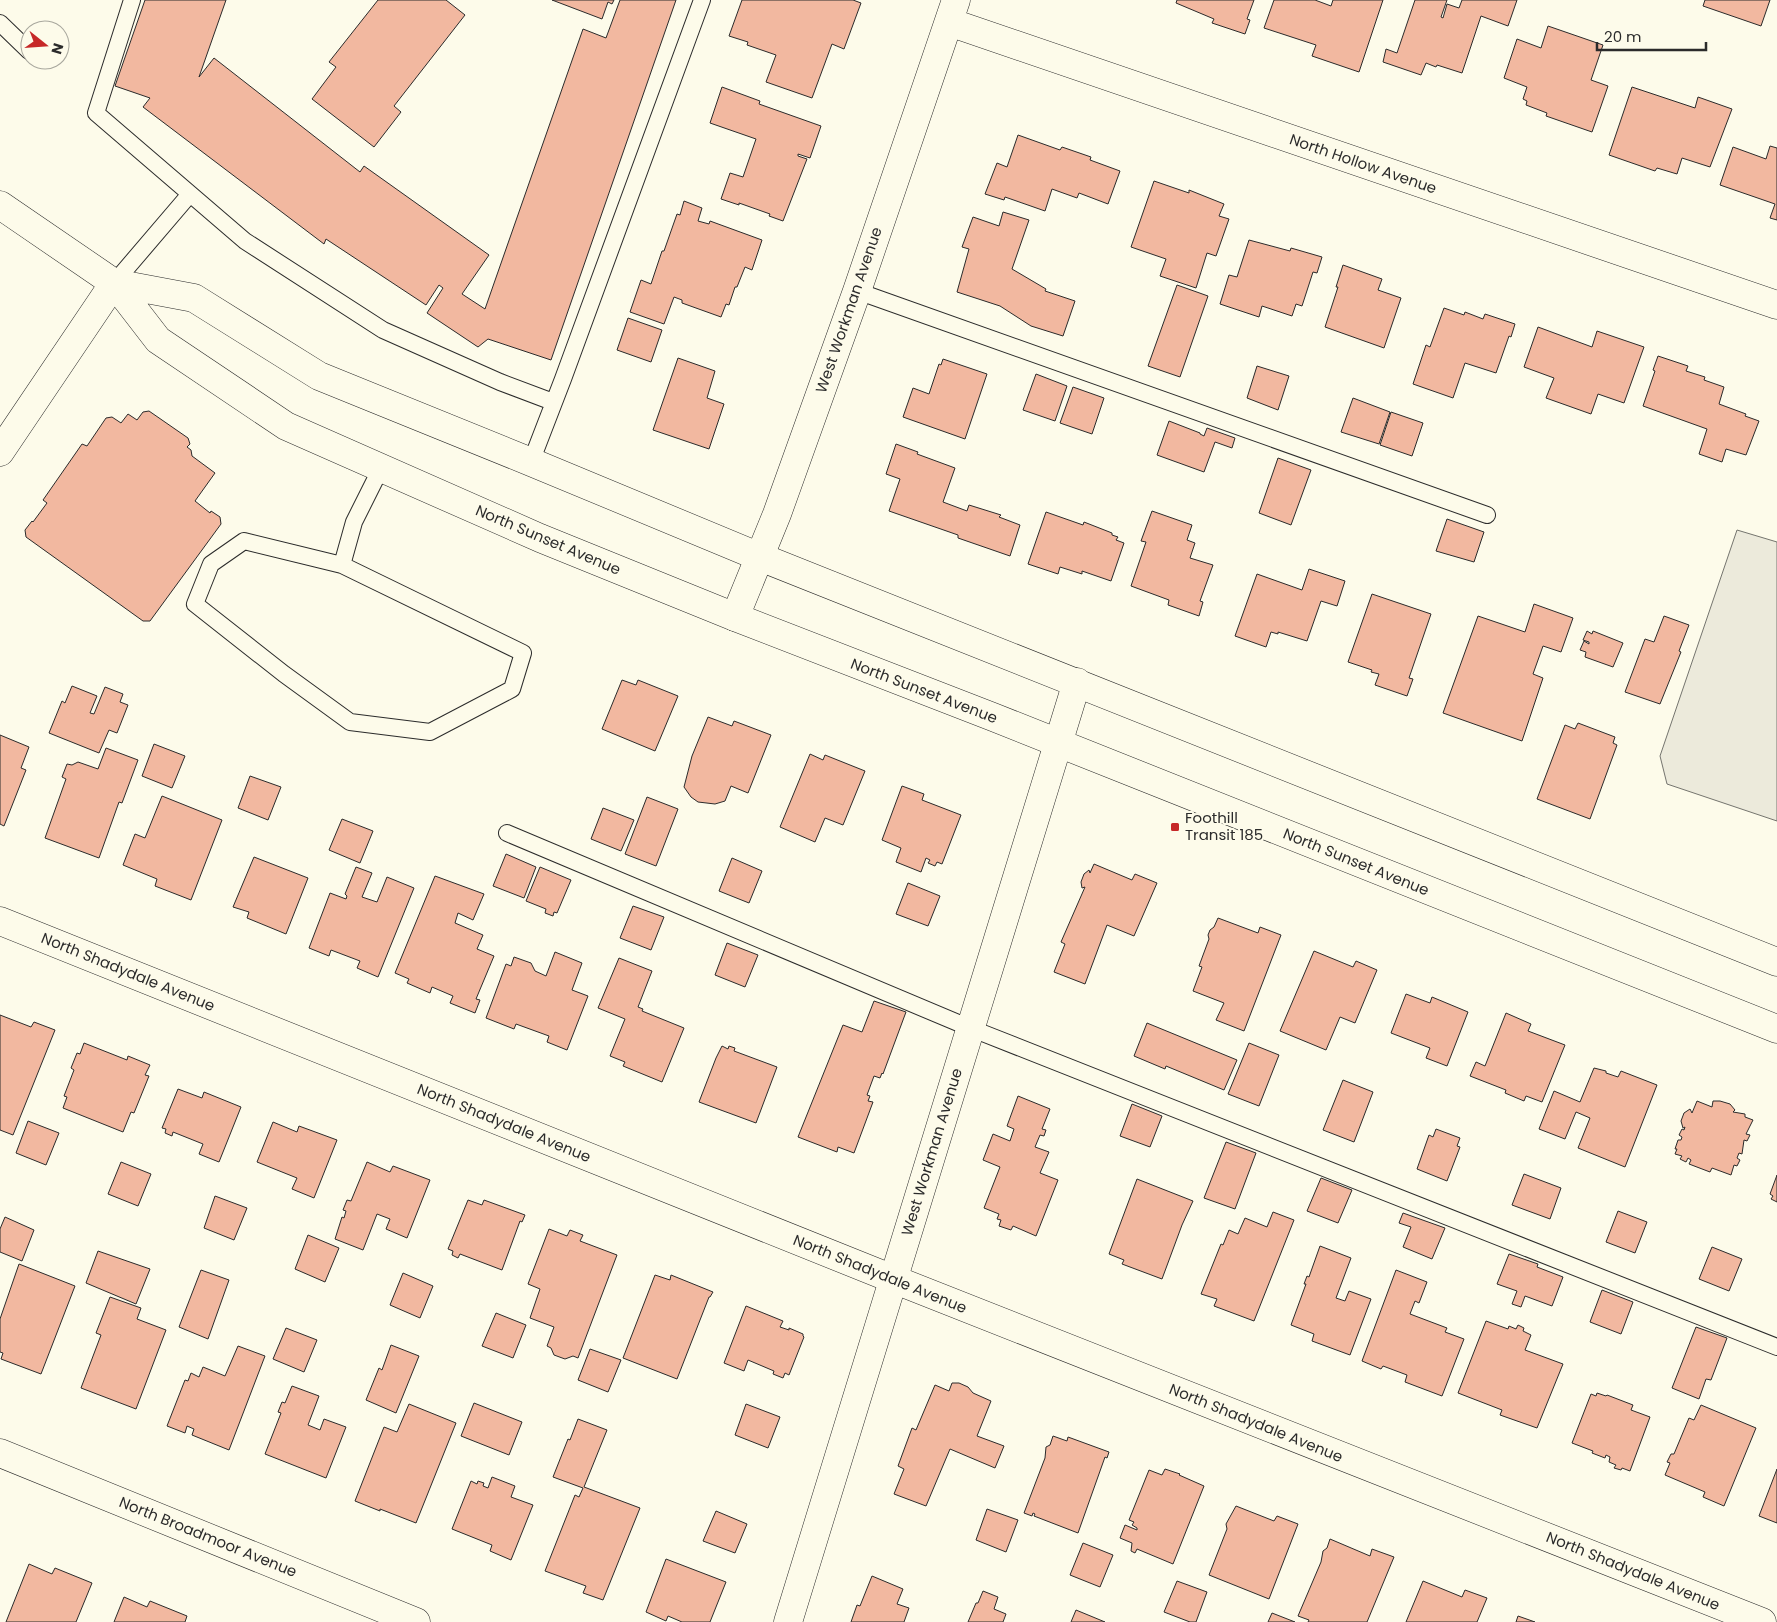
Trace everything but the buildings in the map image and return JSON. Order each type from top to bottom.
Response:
[{"type":"street","name":"West Workman Avenue","points":[[735,617],[760,557],[857,291],[953,11]]},
{"type":"street","name":"North Hollow Avenue","points":[[953,11],[1777,305]]},
{"type":"street","name":"North Sunset Avenue","points":[[0,205],[114,283],[158,340],[286,426],[540,538],[735,617],[1777,1030]]},
{"type":"street","name":"North Sunset Avenue","points":[[114,283],[194,298],[318,376],[760,557],[1777,962]]},
{"type":"street","points":[[0,452],[114,283]]},
{"type":"street","name":"West Workman Avenue","points":[[788,1622],[1077,682]]},
{"type":"street","name":"North Shadydale Avenue","points":[[0,921],[893,1279],[1762,1622]]},
{"type":"street","name":"North Broadmoor Avenue","points":[[0,1453],[416,1622]]},
{"type":"lane","points":[[132,0],[96,113],[245,241],[383,330],[500,382],[554,402]]},
{"type":"lane","points":[[531,462],[702,0]]},
{"type":"lane","points":[[0,23],[20,42]]},
{"type":"lane","points":[[114,283],[190,194]]},
{"type":"lane","points":[[857,291],[1487,515]]},
{"type":"lane","points":[[342,565],[354,522],[381,468]]},
{"type":"lane","points":[[244,540],[342,565],[523,653],[512,689],[430,732],[350,722],[284,674],[196,604],[211,564],[244,540]]},
{"type":"lane","points":[[507,833],[970,1028],[1777,1347]]},
{"type":"shaded area","points":[[1737,530],[1777,542],[1777,821],[1667,784],[1660,756]]},
{"type":"place","name":"Foothill Transit 185","points":[[1175,827]]}]
